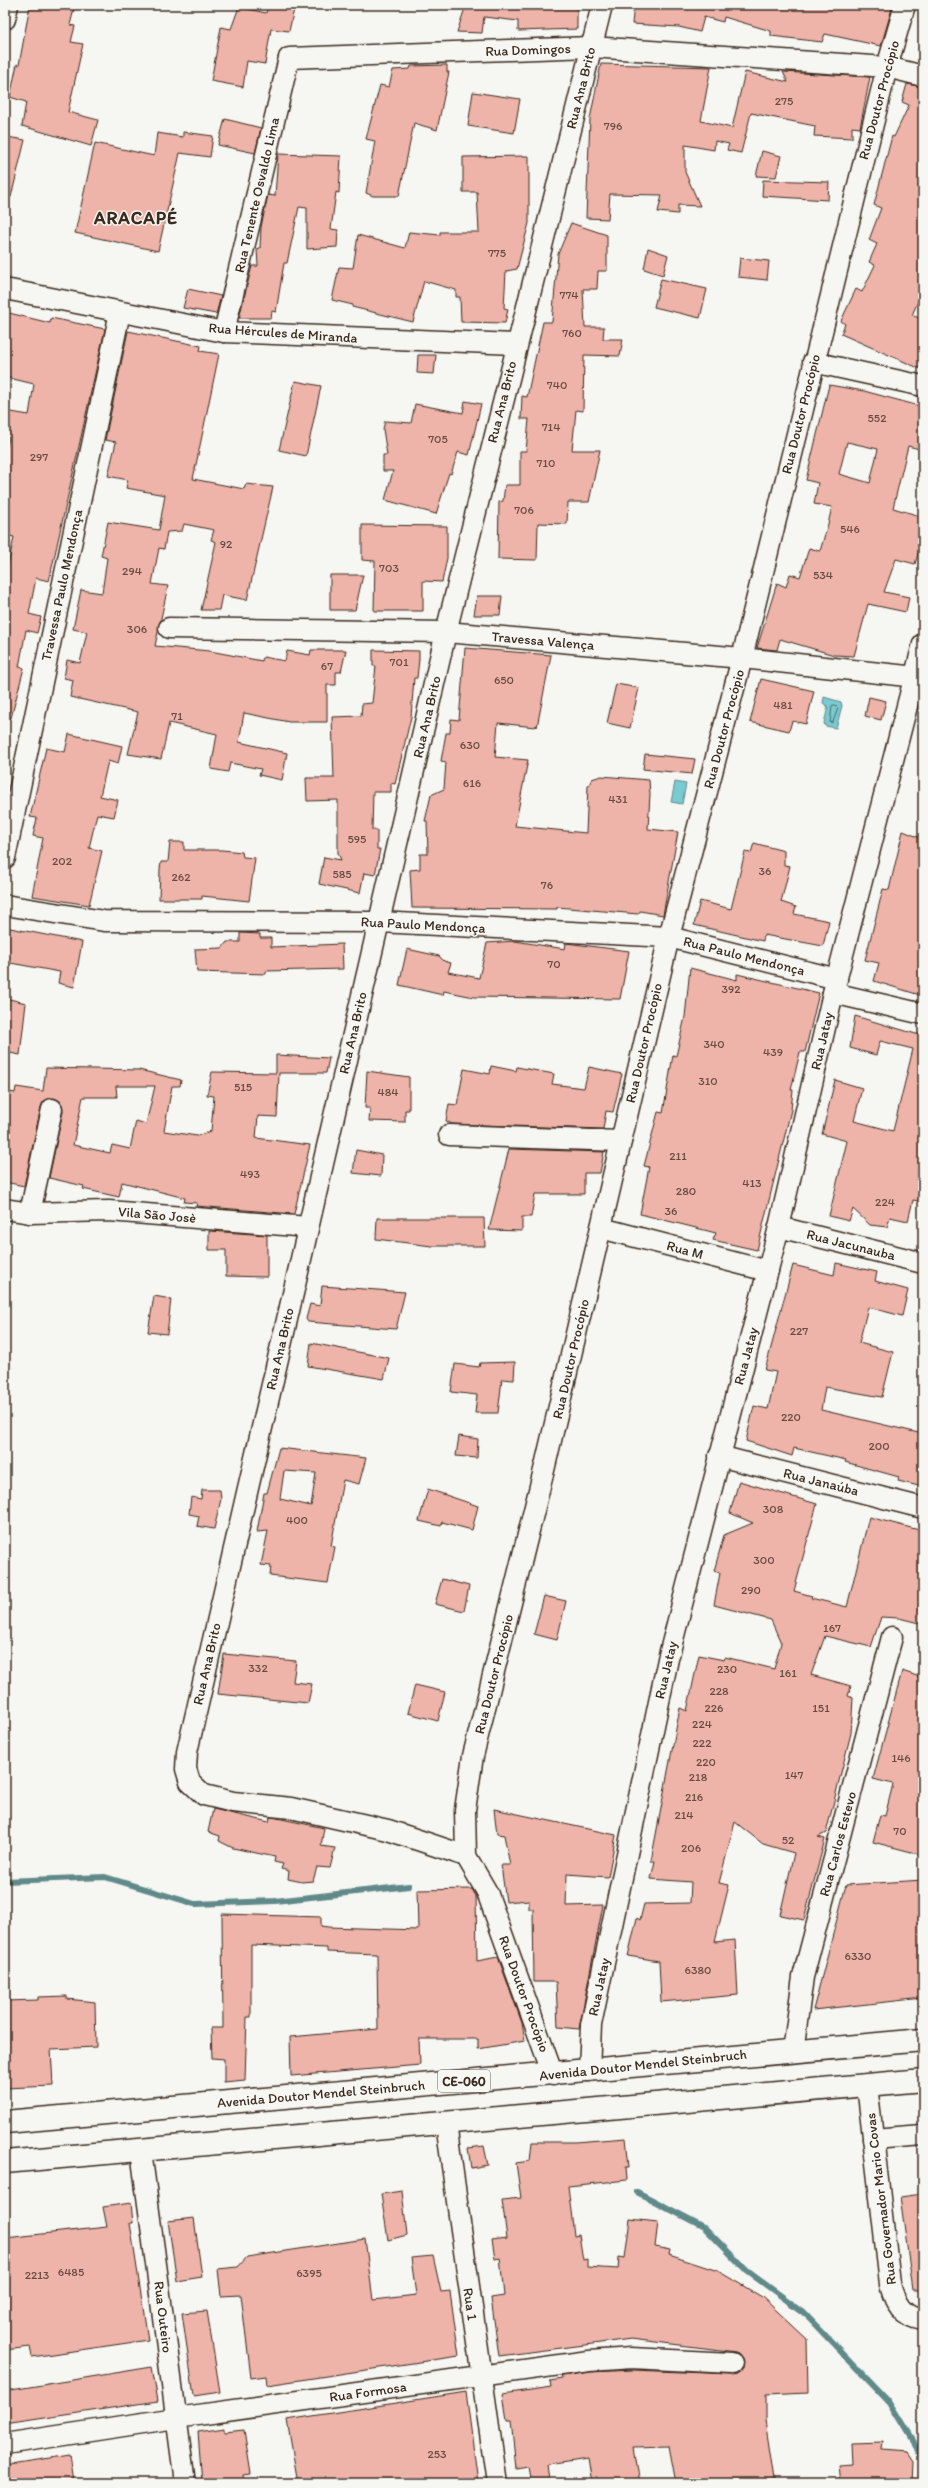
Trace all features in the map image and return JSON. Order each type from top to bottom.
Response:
[{"type":"highway","name":"Avenida Doutor Mendel Steinbruch","points":[[5,2122],[457,2082],[589,2072],[923,2040]]},
{"type":"highway","points":[[5,2162],[446,2124],[923,2080]]},
{"type":"street","points":[[5,19],[8,5]]},
{"type":"street","name":"Rua Ana Brito","points":[[466,1856],[388,1830],[291,1808],[233,1802],[204,1795],[190,1782],[186,1769],[187,1752],[446,632],[516,344],[602,5]]},
{"type":"street","name":"Rua Doutor Procópio","points":[[553,2075],[487,1892],[466,1856],[465,1810],[473,1756],[546,1466],[669,938],[742,658],[813,362],[887,66],[905,5]]},
{"type":"street","name":"Rua Domingos","points":[[289,58],[591,47],[887,66],[923,76]]},
{"type":"street","name":"Rua Tenente Osvaldo Lima","points":[[224,332],[289,58]]},
{"type":"street","name":"Rua Hércules de Miranda","points":[[5,288],[224,332],[516,344]]},
{"type":"street","name":"Travessa Paulo Mendonça","points":[[5,858],[120,312]]},
{"type":"street","points":[[813,362],[923,386]]},
{"type":"street","name":"Travessa Valença","points":[[169,628],[446,632],[742,658],[916,677]]},
{"type":"street","name":"Rua Jatay","points":[[589,2072],[591,2025],[668,1659],[768,1272],[835,986],[916,677],[923,644]]},
{"type":"street","name":"Rua Paulo Mendonça","points":[[5,905],[104,921],[379,922],[669,938],[835,986],[923,1014]]},
{"type":"street","points":[[30,1213],[52,1109]]},
{"type":"street","points":[[449,1135],[504,1139],[621,1142]]},
{"type":"street","name":"Vila São Josè","points":[[5,1209],[30,1213],[109,1211],[308,1227]]},
{"type":"street","name":"Rua Jacunauba","points":[[779,1227],[923,1263]]},
{"type":"street","name":"Rua M","points":[[602,1228],[768,1272]]},
{"type":"street","name":"Rua Janaúba","points":[[720,1456],[923,1508]]},
{"type":"street","name":"Rua Carlos Estevo","points":[[793,2052],[803,1977],[892,1637]]},
{"type":"street","name":"Rua Governador Mario Covas","points":[[868,2085],[890,2284],[895,2302],[906,2314],[923,2320]]},
{"type":"street","name":"Rua 1","points":[[446,2124],[480,2377],[497,2483]]},
{"type":"street","points":[[873,2139],[923,2135]]},
{"type":"street","name":"Rua Outeiro","points":[[141,2151],[185,2483]]},
{"type":"street","name":"Rua Formosa","points":[[5,2444],[176,2418],[588,2361],[631,2358],[732,2362]]},
{"type":"water","points":[[824,697],[841,702],[842,706],[836,728],[825,726],[824,723],[828,707],[823,703]]},
{"type":"water","points":[[675,782],[686,784],[682,804],[671,802]]},
{"type":"building","points":[[30,5],[75,5],[70,25],[75,26],[71,42],[83,44],[68,112],[98,120],[91,146],[22,126],[26,102],[10,97],[17,64],[19,65]]},
{"type":"building","points":[[268,5],[295,5],[289,31],[271,29],[265,64],[247,61],[243,87],[211,81],[221,27],[231,29],[239,7],[266,13]]},
{"type":"building","points":[[466,5],[577,5],[577,29],[518,31],[518,21],[484,17],[482,33],[457,32]]},
{"type":"building","points":[[634,5],[893,5],[881,46],[825,34],[822,42],[771,36],[771,31],[724,17],[723,22],[704,17],[700,32],[679,27],[632,24]]},
{"type":"building","points":[[601,64],[711,67],[701,121],[732,128],[745,72],[788,82],[783,72],[870,77],[860,128],[852,127],[852,138],[814,136],[815,126],[751,113],[741,153],[727,150],[729,144],[715,141],[714,150],[685,145],[685,172],[700,206],[678,205],[678,214],[658,212],[662,195],[610,194],[608,219],[586,218],[590,119]]},
{"type":"building","points":[[447,65],[447,72],[449,72],[437,130],[414,123],[399,196],[373,196],[366,193],[375,141],[366,139],[380,85],[389,87],[393,70],[410,69],[411,66]]},
{"type":"building","points":[[907,84],[923,87],[923,290],[912,315],[923,320],[923,370],[841,334],[845,324],[841,321],[856,289],[862,292],[875,265],[869,262],[877,244],[869,240],[881,208],[874,205],[892,136],[894,137],[909,105],[902,102]]},
{"type":"building","points":[[473,92],[520,99],[514,133],[468,126]]},
{"type":"building","points":[[225,119],[261,128],[255,153],[218,145]]},
{"type":"building","points":[[183,132],[213,136],[210,157],[180,153],[158,251],[75,233],[95,143],[154,156],[157,133],[183,137]]},
{"type":"building","points":[[7,137],[25,140],[11,197],[5,197],[5,148]]},
{"type":"building","points":[[762,151],[781,156],[776,177],[756,176]]},
{"type":"building","points":[[278,154],[341,156],[339,193],[336,192],[331,229],[338,230],[337,247],[307,249],[307,208],[299,207],[287,263],[284,263],[276,312],[272,311],[271,318],[239,318],[252,266],[258,266],[257,249],[260,248],[261,227],[268,195],[275,196]]},
{"type":"building","points":[[529,156],[529,223],[517,269],[506,271],[504,308],[508,309],[505,323],[461,322],[460,297],[456,297],[456,290],[424,281],[413,322],[352,307],[353,305],[332,300],[339,267],[353,268],[358,235],[405,248],[409,232],[440,235],[440,232],[479,232],[477,192],[463,192],[463,157]]},
{"type":"building","points":[[763,180],[829,182],[828,200],[762,196]]},
{"type":"building","points":[[571,223],[607,235],[607,271],[598,271],[597,289],[583,289],[585,327],[604,327],[603,339],[623,339],[620,356],[584,355],[583,411],[576,410],[572,450],[600,450],[589,502],[568,502],[567,524],[538,523],[537,560],[498,559],[499,502],[503,501],[505,485],[520,485],[520,451],[526,451],[529,419],[521,419],[522,396],[527,397],[543,322],[552,322],[558,254]]},
{"type":"building","points":[[648,248],[668,255],[663,275],[644,269]]},
{"type":"building","points":[[740,258],[769,261],[767,280],[738,277]]},
{"type":"building","points":[[661,279],[707,289],[700,318],[654,307]]},
{"type":"building","points":[[188,289],[221,296],[216,314],[183,308]]},
{"type":"building","points":[[5,312],[50,323],[51,318],[105,329],[49,581],[36,578],[29,614],[41,617],[37,633],[26,630],[19,667],[24,668],[11,718],[5,718],[5,580],[14,537],[5,535],[5,454],[9,438],[5,437],[5,411],[29,415],[34,384],[5,377]]},
{"type":"building","points":[[128,331],[201,346],[200,351],[219,354],[193,479],[244,489],[246,484],[273,487],[247,600],[222,595],[219,610],[201,610],[216,542],[211,540],[214,530],[184,524],[182,531],[167,532],[164,549],[159,548],[152,584],[168,586],[155,646],[210,651],[262,661],[263,657],[285,661],[287,651],[310,655],[311,650],[346,650],[341,672],[336,672],[336,685],[327,685],[327,722],[289,722],[244,713],[239,742],[287,753],[282,780],[259,775],[261,769],[230,763],[228,772],[211,769],[217,734],[169,723],[161,759],[128,754],[138,712],[70,697],[73,680],[64,678],[67,660],[80,663],[87,632],[73,629],[81,590],[102,593],[107,558],[101,556],[108,522],[159,530],[165,495],[126,488],[128,480],[108,476],[116,442],[105,440]]},
{"type":"building","points":[[418,355],[436,355],[434,374],[417,373]]},
{"type":"building","points":[[295,381],[321,386],[306,456],[279,450]]},
{"type":"building","points":[[829,385],[864,391],[923,407],[923,450],[908,446],[893,508],[920,516],[920,520],[923,521],[923,538],[915,564],[896,559],[884,592],[909,597],[906,612],[868,604],[854,656],[834,655],[780,639],[777,650],[757,648],[777,583],[786,587],[790,574],[800,577],[809,548],[820,551],[828,524],[832,507],[814,504],[818,483],[806,480]],"holes":[[[847,442],[878,449],[870,483],[839,474]]]},
{"type":"building","points":[[465,401],[481,404],[469,455],[458,452],[451,474],[449,473],[436,514],[385,500],[393,471],[383,471],[383,455],[387,455],[383,429],[385,421],[411,423],[415,404],[463,413]]},
{"type":"building","points":[[362,525],[447,526],[447,558],[442,582],[423,581],[423,611],[374,611],[375,561],[362,560]]},
{"type":"building","points":[[330,575],[363,575],[355,610],[330,610]]},
{"type":"building","points":[[477,596],[502,596],[500,615],[474,615]]},
{"type":"building","points":[[465,648],[551,655],[537,727],[536,725],[535,727],[498,723],[495,757],[528,760],[515,826],[586,833],[588,786],[592,779],[601,776],[649,780],[650,794],[648,829],[678,832],[663,915],[640,911],[638,914],[557,907],[557,909],[412,908],[410,870],[420,869],[420,854],[428,854],[427,821],[425,821],[431,795],[444,789],[446,762],[441,761],[446,733],[450,733],[451,719],[459,720]]},
{"type":"building","points":[[373,650],[419,651],[419,659],[417,678],[414,678],[411,717],[395,784],[391,783],[391,792],[373,792],[372,830],[377,830],[377,849],[380,849],[375,875],[364,873],[360,893],[319,884],[324,857],[341,860],[338,853],[338,800],[307,801],[306,778],[334,778],[332,717],[361,716],[362,704],[372,703],[376,666],[373,666]]},
{"type":"building","points":[[761,679],[814,691],[806,724],[792,721],[789,731],[750,722]]},
{"type":"building","points":[[616,684],[639,688],[630,728],[607,723]]},
{"type":"building","points":[[869,697],[886,701],[881,720],[865,716]]},
{"type":"building","points":[[69,734],[122,746],[118,764],[108,761],[100,796],[118,800],[114,817],[97,814],[89,848],[102,851],[89,905],[32,896],[43,838],[33,836],[37,818],[30,817],[46,748],[65,752]]},
{"type":"building","points":[[645,754],[695,759],[692,774],[643,769]]},
{"type":"building","points":[[903,831],[923,839],[923,996],[874,981],[879,963],[865,960],[883,889],[889,890]]},
{"type":"building","points":[[170,842],[184,842],[184,850],[222,850],[242,852],[243,857],[255,858],[249,901],[202,896],[202,899],[159,899],[161,862],[168,862]]},
{"type":"building","points":[[754,843],[784,851],[784,865],[790,866],[781,902],[796,907],[794,914],[829,921],[823,946],[764,935],[763,941],[694,925],[700,901],[731,909],[745,852],[751,853]]},
{"type":"building","points":[[5,927],[82,942],[74,987],[58,983],[60,972],[5,962]]},
{"type":"building","points":[[240,933],[260,934],[260,938],[271,938],[271,947],[342,944],[343,969],[266,971],[266,974],[197,972],[195,949],[222,948],[227,942],[240,942]]},
{"type":"building","points":[[515,941],[565,949],[566,943],[629,951],[620,999],[474,997],[444,991],[443,995],[399,985],[407,949],[439,956],[444,961],[451,963],[448,972],[479,978],[487,943]]},
{"type":"building","points":[[690,968],[737,980],[737,974],[819,993],[805,1052],[800,1052],[791,1090],[793,1090],[791,1110],[757,1250],[713,1240],[716,1233],[640,1214],[649,1167],[644,1166],[658,1112],[663,1113],[673,1055],[676,1056],[685,1017]]},
{"type":"building","points":[[5,998],[26,1003],[20,1055],[5,1052]]},
{"type":"building","points":[[855,1016],[916,1034],[923,1034],[923,1202],[913,1200],[908,1221],[890,1217],[887,1227],[870,1225],[853,1209],[849,1221],[829,1216],[847,1141],[822,1134],[835,1080],[862,1088],[854,1121],[893,1131],[913,1049],[880,1041],[876,1055],[850,1048]]},
{"type":"building","points":[[276,1055],[329,1058],[326,1073],[279,1073],[277,1117],[258,1116],[256,1138],[310,1145],[294,1214],[196,1206],[197,1203],[184,1202],[185,1198],[122,1182],[119,1197],[83,1189],[84,1186],[49,1178],[63,1111],[60,1101],[54,1098],[44,1101],[41,1107],[24,1186],[5,1182],[5,1091],[15,1093],[16,1087],[43,1091],[46,1068],[139,1070],[181,1080],[180,1086],[172,1086],[164,1131],[197,1136],[211,1131],[214,1096],[207,1095],[212,1072],[276,1073]],"holes":[[[116,1086],[155,1086],[146,1124],[136,1121],[130,1149],[112,1145],[110,1153],[73,1145],[83,1097],[117,1097]]]},
{"type":"building","points":[[491,1066],[516,1071],[517,1067],[554,1074],[552,1084],[584,1088],[589,1067],[622,1074],[613,1112],[606,1111],[603,1129],[452,1124],[446,1121],[449,1104],[457,1105],[464,1069],[490,1074]]},
{"type":"building","points":[[367,1071],[409,1077],[409,1110],[405,1110],[405,1122],[369,1121],[370,1108],[365,1108]]},
{"type":"building","points":[[509,1149],[604,1152],[600,1173],[584,1173],[584,1194],[535,1194],[531,1217],[522,1217],[522,1231],[489,1230]]},
{"type":"building","points":[[356,1150],[382,1155],[381,1176],[353,1173]]},
{"type":"building","points":[[377,1218],[484,1218],[485,1246],[432,1246],[376,1239]]},
{"type":"building","points":[[209,1231],[267,1235],[267,1277],[226,1276],[226,1250],[209,1250]]},
{"type":"building","points":[[836,1263],[877,1272],[875,1281],[908,1290],[902,1316],[868,1307],[859,1343],[893,1352],[882,1397],[825,1387],[821,1410],[923,1434],[923,1487],[898,1481],[899,1477],[845,1462],[846,1460],[794,1448],[792,1456],[746,1441],[754,1406],[768,1409],[776,1372],[765,1370],[793,1265],[834,1275]]},
{"type":"building","points":[[322,1286],[405,1292],[396,1329],[308,1322],[306,1319],[310,1304],[320,1306]]},
{"type":"building","points":[[154,1296],[171,1299],[167,1334],[148,1332]]},
{"type":"building","points":[[311,1343],[389,1358],[384,1379],[308,1366]]},
{"type":"building","points":[[515,1362],[514,1380],[502,1379],[498,1413],[475,1413],[477,1395],[451,1392],[455,1364],[479,1367],[480,1363]]},
{"type":"building","points":[[459,1436],[478,1439],[477,1458],[456,1456]]},
{"type":"building","points":[[279,1448],[366,1458],[359,1484],[343,1480],[331,1546],[335,1547],[328,1583],[270,1576],[271,1566],[261,1565],[268,1531],[257,1532],[264,1493],[267,1493]],"holes":[[[284,1471],[316,1473],[311,1506],[280,1499]]]},
{"type":"building","points":[[739,1481],[817,1504],[794,1591],[812,1596],[811,1598],[847,1607],[869,1517],[923,1531],[923,1624],[899,1618],[881,1617],[871,1647],[825,1636],[811,1675],[851,1686],[848,1696],[853,1698],[851,1733],[826,1833],[818,1837],[825,1839],[804,1920],[780,1915],[794,1853],[763,1844],[735,1822],[719,1883],[729,1885],[715,1942],[735,1940],[738,1995],[661,2002],[659,1961],[628,1956],[637,1918],[640,1920],[644,1904],[690,1903],[691,1882],[651,1879],[655,1861],[651,1861],[680,1708],[687,1711],[699,1655],[724,1660],[725,1657],[774,1669],[781,1643],[771,1620],[714,1605],[720,1573],[714,1571],[724,1535],[753,1523],[730,1513]]},
{"type":"building","points":[[428,1489],[478,1506],[472,1530],[442,1522],[441,1526],[419,1521]]},
{"type":"building","points":[[202,1490],[220,1490],[221,1499],[214,1529],[197,1526],[199,1516],[189,1514],[191,1497],[201,1499]]},
{"type":"building","points":[[442,1579],[469,1586],[464,1611],[435,1604]]},
{"type":"building","points":[[544,1596],[566,1601],[557,1640],[534,1634]]},
{"type":"building","points":[[224,1654],[296,1661],[293,1682],[312,1684],[308,1703],[218,1694]]},
{"type":"building","points":[[902,1671],[923,1678],[923,1855],[873,1842],[880,1815],[885,1816],[893,1784],[873,1779]]},
{"type":"building","points":[[415,1685],[445,1692],[438,1721],[408,1713]]},
{"type":"building","points":[[213,1809],[269,1822],[270,1817],[324,1828],[321,1846],[335,1848],[330,1868],[317,1867],[313,1881],[302,1882],[288,1879],[289,1871],[281,1869],[283,1864],[274,1862],[275,1857],[233,1848],[219,1841],[220,1836],[208,1832]]},
{"type":"building","points":[[494,1809],[616,1835],[608,1877],[567,1874],[566,1906],[603,1905],[579,2029],[558,2027],[556,1982],[534,1982],[533,1909],[529,1909],[529,1900],[506,1902],[501,1865],[510,1865],[504,1835],[497,1834]]},
{"type":"building","points":[[923,1880],[923,1998],[813,2010],[846,1885]]},
{"type":"building","points":[[472,1889],[476,1896],[477,1961],[498,1957],[522,2023],[525,2041],[478,2049],[478,2039],[419,2039],[420,2065],[291,2076],[290,2037],[378,2029],[377,1954],[327,1952],[327,1948],[251,1945],[251,2017],[247,2017],[245,2080],[224,2082],[224,2059],[212,2058],[211,2028],[223,2028],[222,1914],[321,1917],[321,1926],[328,1927],[418,1930],[417,1890]]},
{"type":"building","points":[[67,1996],[67,1999],[95,2002],[96,2047],[51,2049],[53,2086],[5,2088],[5,2001],[38,2000],[38,1997]]},
{"type":"building","points":[[626,2138],[629,2167],[626,2167],[627,2180],[568,2186],[574,2236],[579,2235],[583,2260],[587,2259],[587,2267],[618,2269],[619,2257],[625,2258],[630,2219],[658,2222],[655,2247],[670,2250],[669,2255],[718,2271],[762,2297],[807,2339],[808,2393],[766,2395],[766,2420],[775,2479],[768,2480],[768,2483],[676,2483],[669,2446],[634,2447],[640,2483],[592,2483],[588,2458],[547,2464],[549,2481],[540,2483],[531,2483],[528,2467],[516,2469],[511,2420],[507,2420],[503,2394],[551,2387],[550,2381],[562,2379],[561,2376],[590,2372],[632,2370],[731,2374],[742,2369],[742,2358],[737,2352],[631,2339],[499,2356],[491,2298],[504,2296],[500,2258],[495,2259],[492,2240],[507,2238],[502,2200],[521,2198],[516,2163],[530,2161],[532,2142],[575,2142]]},
{"type":"building","points":[[484,2146],[488,2165],[471,2168],[468,2148]]},
{"type":"building","points":[[402,2191],[407,2235],[388,2240],[381,2194]]},
{"type":"building","points":[[923,2193],[923,2290],[913,2290],[900,2196]]},
{"type":"building","points":[[131,2203],[133,2223],[130,2223],[148,2340],[32,2357],[30,2347],[5,2350],[5,2238],[107,2227],[103,2207]]},
{"type":"building","points":[[194,2218],[202,2277],[177,2281],[168,2221]]},
{"type":"building","points":[[365,2239],[373,2300],[416,2295],[411,2258],[433,2256],[441,2292],[450,2291],[459,2356],[267,2385],[266,2376],[251,2378],[241,2295],[221,2296],[218,2269],[238,2267],[247,2257]]},
{"type":"building","points":[[207,2311],[220,2392],[194,2396],[182,2313]]},
{"type":"building","points":[[152,2367],[158,2401],[5,2424],[5,2391]]},
{"type":"building","points":[[466,2392],[478,2482],[421,2483],[420,2479],[394,2483],[298,2483],[287,2420]]},
{"type":"building","points":[[225,2428],[225,2432],[244,2430],[251,2474],[244,2475],[245,2483],[202,2483],[198,2432]]},
{"type":"building","points":[[883,2442],[882,2450],[908,2452],[914,2461],[913,2483],[840,2483],[838,2465],[851,2464],[850,2443]]},
{"type":"building","points":[[70,2455],[74,2483],[5,2483],[5,2465]]},
{"type":"waterway","points":[[5,1881],[105,1877],[195,1904],[275,1901],[409,1886]]},
{"type":"waterway","points":[[637,2192],[704,2227],[747,2271],[803,2312],[890,2403],[923,2457]]},
{"type":"district","name":"ARACAPÉ","points":[[136,218]]}]
